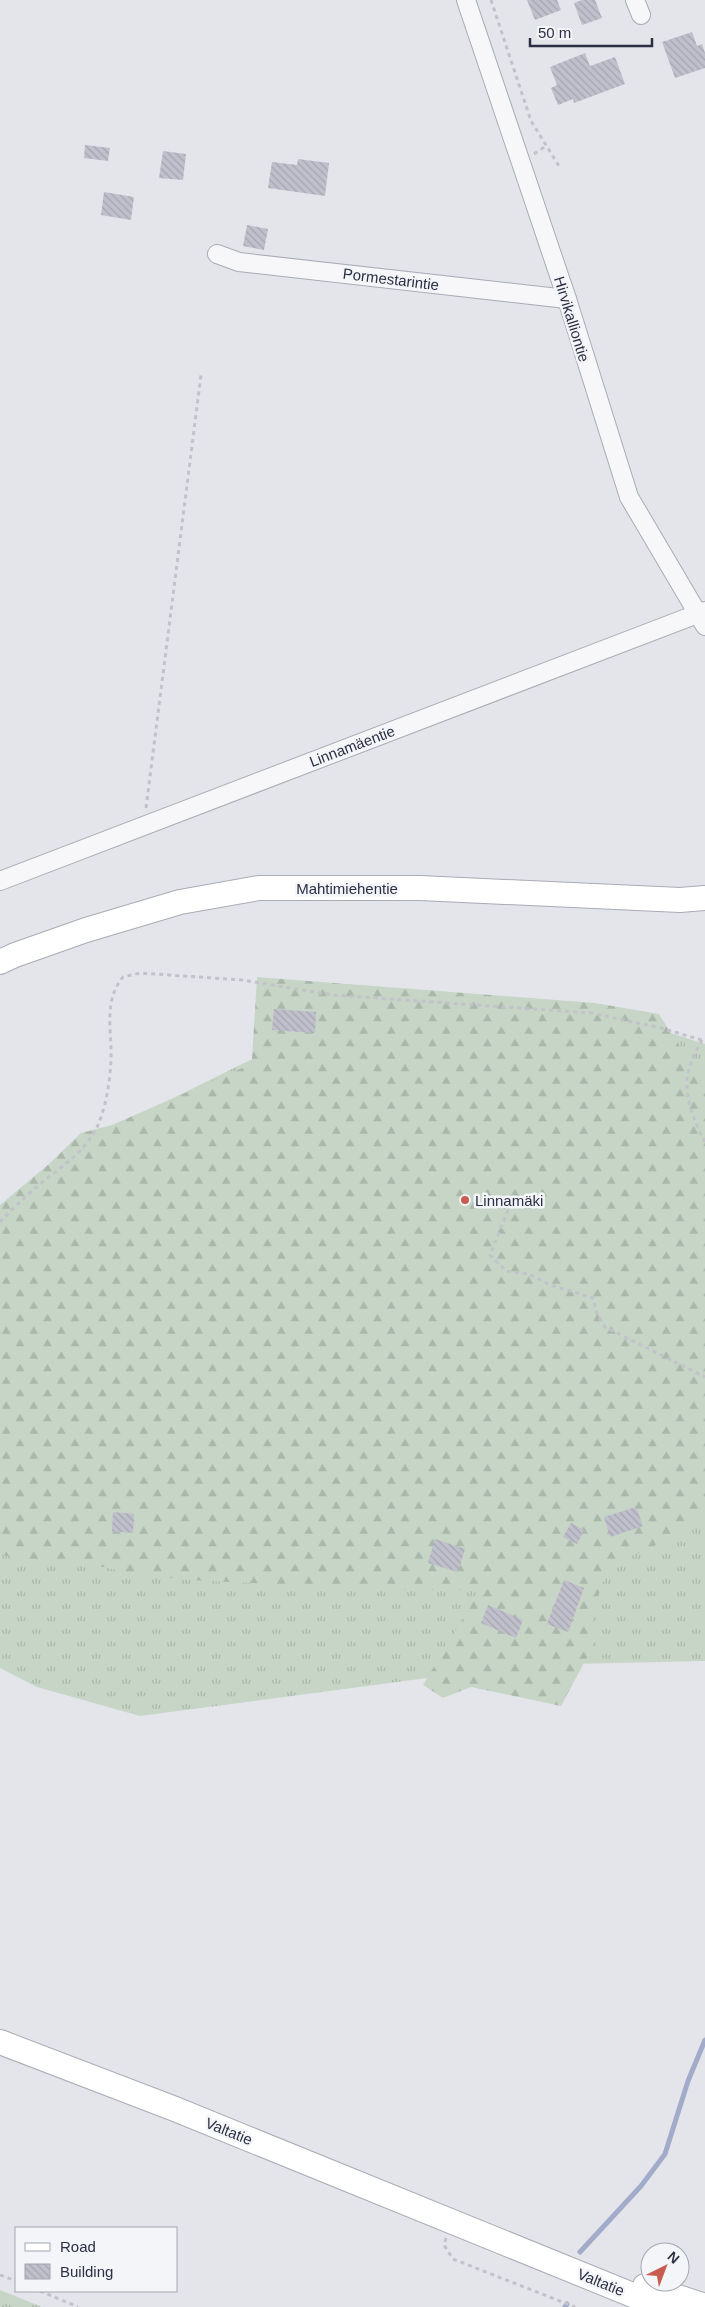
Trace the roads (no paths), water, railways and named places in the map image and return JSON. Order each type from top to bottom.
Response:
[{"type":"main road","name":"Mahtimiehentie","points":[[0,962],[86,930],[180,902],[260,888],[420,888],[680,900],[705,898]]},
{"type":"main road","name":"Valtatie","points":[[0,2042],[175,2109],[662,2307]]},
{"type":"main road","name":"Valtatie","points":[[453,2221],[705,2306]]},
{"type":"street","name":"Hirvikalliontie","points":[[466,0],[567,299],[629,497],[702,617]]},
{"type":"street","name":"Pormestarintie","points":[[217,254],[239,262],[567,299]]},
{"type":"street","name":"Linnamäentie","points":[[0,881],[702,617]]},
{"type":"waterway","points":[[580,2252],[641,2186],[665,2154],[688,2081],[705,2040]]},
{"type":"place","name":"Linnamäki","points":[[465,1200]]}]
